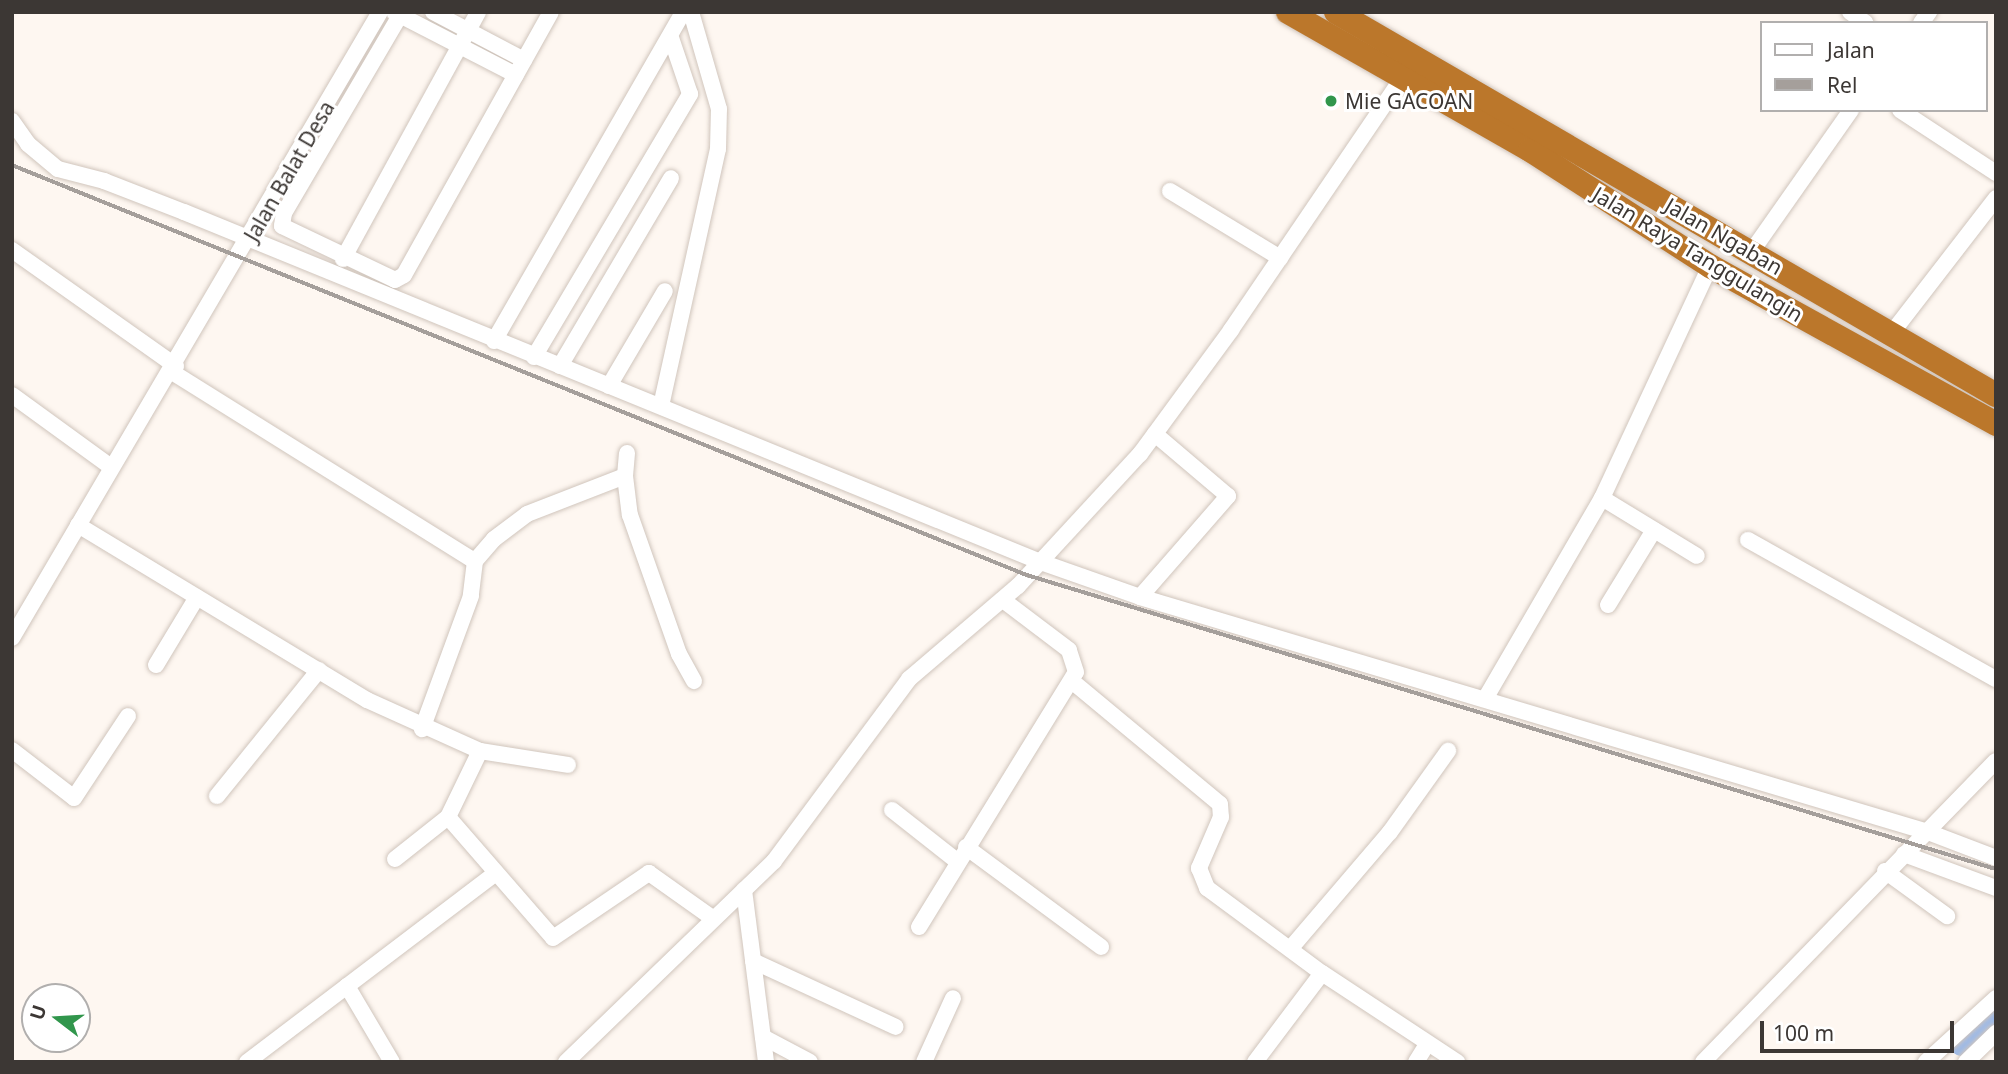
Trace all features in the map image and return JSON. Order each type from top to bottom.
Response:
[{"type":"highway","points":[[1288,12],[1410,68]]},
{"type":"highway","points":[[1336,12],[1410,68]]},
{"type":"highway","name":"Jalan Ngaban","points":[[1410,68],[1752,251],[1996,395]]},
{"type":"highway","name":"Jalan Raya Tanggulangin","points":[[1410,68],[1530,150],[1710,266],[1996,424]]},
{"type":"street","name":"Jalan Balat Desa","points":[[12,638],[111,467],[198,329],[380,12]]},
{"type":"street","points":[[433,12],[524,60]]},
{"type":"street","points":[[343,259],[461,48],[478,12]]},
{"type":"street","points":[[516,75],[399,13],[283,219],[284,230],[392,279],[402,277],[516,75],[551,12]]},
{"type":"street","points":[[660,406],[718,149],[719,109],[691,12]]},
{"type":"street","points":[[494,341],[683,13]]},
{"type":"street","points":[[534,357],[690,94],[673,33]]},
{"type":"street","points":[[566,1062],[716,913],[786,848],[909,679],[1003,600],[1095,505],[1155,434],[1410,68]]},
{"type":"street","points":[[1752,251],[1850,112]]},
{"type":"street","points":[[1903,112],[1996,173]]},
{"type":"street","points":[[12,121],[28,144],[58,169],[104,181],[1038,561],[1140,597],[1928,832],[1996,858]]},
{"type":"street","points":[[560,366],[671,178]]},
{"type":"street","points":[[1170,191],[1280,258]]},
{"type":"street","points":[[1891,334],[1996,198]]},
{"type":"street","points":[[12,250],[174,369],[475,561]]},
{"type":"street","points":[[1485,699],[1602,498],[1710,266]]},
{"type":"street","points":[[609,386],[664,291]]},
{"type":"street","points":[[12,395],[111,467]]},
{"type":"street","points":[[1140,597],[1228,496],[1155,434]]},
{"type":"street","points":[[627,453],[620,478],[634,526],[679,654],[694,681]]},
{"type":"street","points":[[422,729],[471,596],[475,561],[494,539],[527,514],[620,478]]},
{"type":"street","points":[[1602,498],[1697,556]]},
{"type":"street","points":[[78,525],[319,670],[478,758],[568,765]]},
{"type":"street","points":[[1608,605],[1654,530]]},
{"type":"street","points":[[1748,540],[1996,679]]},
{"type":"street","points":[[156,665],[197,597]]},
{"type":"street","points":[[919,927],[1073,682],[1076,664],[1069,650],[1003,600]]},
{"type":"street","points":[[217,796],[319,670]]},
{"type":"street","points":[[1073,682],[1220,804],[1222,817],[1202,856],[1201,879],[1220,900],[1321,972],[1457,1062]]},
{"type":"street","points":[[12,750],[74,797],[128,716]]},
{"type":"street","points":[[1290,949],[1390,832],[1448,751]]},
{"type":"street","points":[[395,859],[449,817],[478,758]]},
{"type":"street","points":[[1703,1062],[1885,871],[1928,832],[1996,761]]},
{"type":"street","points":[[892,810],[1101,947]]},
{"type":"street","points":[[449,817],[495,874],[553,938],[649,873],[716,913]]},
{"type":"street","points":[[1904,854],[1996,888]]},
{"type":"street","points":[[1885,871],[1947,916]]},
{"type":"street","points":[[247,1062],[495,874]]},
{"type":"street","points":[[740,893],[753,961],[766,1062]]},
{"type":"street","points":[[753,961],[896,1027]]},
{"type":"street","points":[[1255,1062],[1321,972]]},
{"type":"street","points":[[347,986],[392,1062]]},
{"type":"street","points":[[924,1062],[953,998]]},
{"type":"street","points":[[1926,1062],[1996,998]]},
{"type":"street","points":[[1965,1062],[1996,1033]]},
{"type":"street","points":[[763,1037],[810,1062]]},
{"type":"street","points":[[1416,1062],[1427,1043]]},
{"type":"waterway","points":[[1961,1044],[1996,1013]]},
{"type":"railway","points":[[12,165],[1027,575],[1996,869]]},
{"type":"place","name":"Mie GACOAN","points":[[1331,101]]}]
